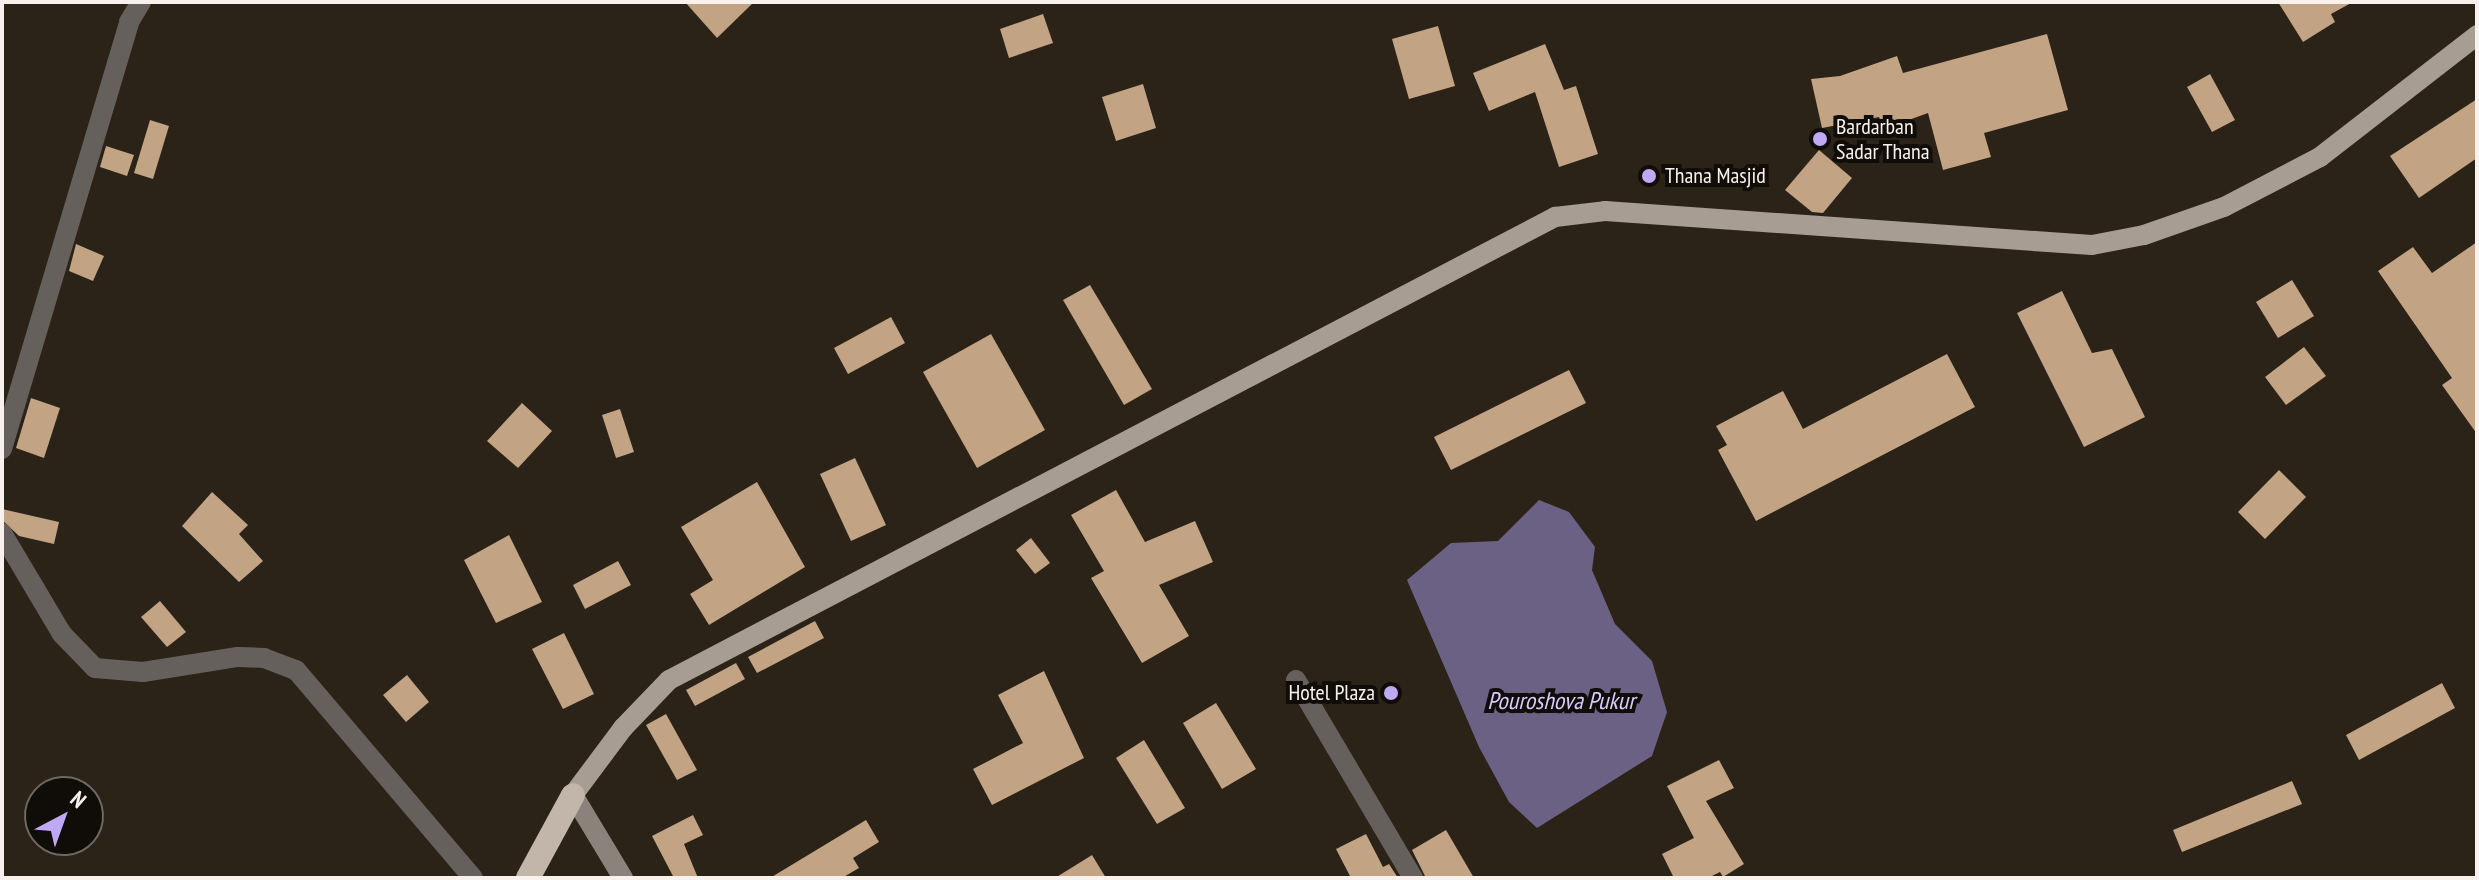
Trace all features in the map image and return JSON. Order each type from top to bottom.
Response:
[{"type":"highway","points":[[528,878],[573,795]]},
{"type":"main road","points":[[623,878],[573,795],[623,728],[669,680],[1555,217],[1605,211],[2092,245],[2144,235],[2224,207],[2320,157],[2477,35]]},
{"type":"street","points":[[2,449],[129,22],[141,2]]},
{"type":"street","points":[[2,533],[62,634],[95,668],[143,672],[238,657],[264,658],[296,670],[473,878]]},
{"type":"street","points":[[1296,680],[1413,878]]},
{"type":"water","name":"Pouroshova Pukur","points":[[1539,500],[1569,512],[1595,547],[1592,570],[1615,624],[1652,661],[1667,712],[1652,756],[1537,828],[1509,802],[1479,747],[1407,580],[1451,543],[1498,541]]},
{"type":"building","points":[[685,2],[754,2],[717,38]]},
{"type":"building","points":[[2278,2],[2353,2],[2331,14],[2335,22],[2303,42]]},
{"type":"building","points":[[1043,14],[1053,43],[1009,58],[1000,29]]},
{"type":"building","points":[[1438,26],[1455,86],[1409,99],[1392,39]]},
{"type":"building","points":[[2047,34],[2068,110],[1984,133],[1991,157],[1943,170],[1928,113],[1884,129],[1879,117],[1822,128],[1811,79],[1840,76],[1897,56],[1903,73]]},
{"type":"building","points":[[1545,44],[1564,90],[1576,86],[1598,154],[1559,167],[1535,92],[1489,111],[1473,73]]},
{"type":"building","points":[[2210,74],[2235,120],[2212,132],[2187,87]]},
{"type":"building","points":[[1143,84],[1156,128],[1116,141],[1102,97]]},
{"type":"building","points":[[2477,99],[2477,158],[2419,198],[2390,156]]},
{"type":"building","points":[[150,120],[169,126],[153,179],[134,173]]},
{"type":"building","points":[[106,146],[134,155],[127,176],[100,167]]},
{"type":"building","points":[[1819,150],[1852,178],[1823,213],[1812,212],[1785,190]]},
{"type":"building","points":[[2477,242],[2477,434],[2442,385],[2452,378],[2378,271],[2413,247],[2432,273]]},
{"type":"building","points":[[76,244],[104,256],[93,281],[69,271]]},
{"type":"building","points":[[2292,280],[2314,316],[2278,338],[2256,302]]},
{"type":"building","points":[[1090,285],[1152,389],[1124,405],[1063,300]]},
{"type":"building","points":[[2062,291],[2092,353],[2112,349],[2145,417],[2084,447],[2017,313]]},
{"type":"building","points":[[891,317],[905,343],[848,374],[834,348]]},
{"type":"building","points":[[991,334],[1045,430],[977,468],[923,372]]},
{"type":"building","points":[[2304,347],[2326,376],[2286,405],[2265,377]]},
{"type":"building","points":[[1947,354],[1975,407],[1756,521],[1718,450],[1727,445],[1716,426],[1783,391],[1803,429]]},
{"type":"building","points":[[1569,370],[1586,403],[1451,470],[1434,437]]},
{"type":"building","points":[[31,398],[60,408],[44,458],[16,448]]},
{"type":"building","points":[[522,403],[552,431],[518,468],[487,441]]},
{"type":"building","points":[[620,409],[634,452],[616,458],[602,415]]},
{"type":"building","points":[[855,458],[886,525],[851,541],[820,474]]},
{"type":"building","points":[[2279,470],[2306,497],[2265,539],[2238,512]]},
{"type":"building","points":[[757,482],[805,567],[709,625],[690,594],[713,580],[681,527]]},
{"type":"building","points":[[1116,490],[1145,542],[1195,521],[1213,562],[1159,585],[1189,636],[1142,663],[1091,578],[1104,571],[1071,515]]},
{"type":"building","points":[[212,492],[248,525],[239,534],[263,561],[239,582],[182,526]]},
{"type":"building","points":[[2,509],[59,522],[54,544],[19,536],[2,520]]},
{"type":"building","points":[[509,535],[542,602],[496,623],[464,560]]},
{"type":"building","points":[[1031,538],[1050,563],[1035,574],[1016,550]]},
{"type":"building","points":[[618,561],[631,585],[585,609],[573,585]]},
{"type":"building","points":[[160,601],[186,632],[167,647],[141,617]]},
{"type":"building","points":[[815,621],[824,638],[757,673],[748,657]]},
{"type":"building","points":[[564,633],[594,694],[563,709],[532,649]]},
{"type":"building","points":[[736,663],[745,679],[695,706],[686,690]]},
{"type":"building","points":[[1044,671],[1084,758],[992,805],[973,769],[1023,743],[998,695]]},
{"type":"building","points":[[407,675],[429,702],[406,722],[383,695]]},
{"type":"building","points":[[2442,683],[2455,708],[2359,760],[2346,735]]},
{"type":"building","points":[[1216,703],[1256,769],[1222,789],[1183,723]]},
{"type":"building","points":[[666,714],[697,770],[677,780],[646,725]]},
{"type":"building","points":[[1144,740],[1185,808],[1157,824],[1116,758]]},
{"type":"building","points":[[1719,760],[1734,788],[1706,801],[1744,864],[1723,877],[1720,872],[1708,878],[1674,878],[1662,854],[1694,838],[1667,786]]},
{"type":"building","points":[[2292,781],[2302,804],[2182,852],[2173,830]]},
{"type":"building","points":[[693,815],[703,835],[684,844],[698,878],[674,878],[652,836]]},
{"type":"building","points":[[866,820],[879,842],[853,858],[859,868],[842,878],[770,878]]},
{"type":"building","points":[[1446,830],[1474,878],[1426,878],[1412,850]]},
{"type":"building","points":[[1366,834],[1383,867],[1389,864],[1398,878],[1351,878],[1336,849]]},
{"type":"building","points":[[1092,855],[1106,878],[1055,878]]},
{"type":"place","name":"Bardarban Sadar Thana","points":[[1820,139]]},
{"type":"place","name":"Thana Masjid","points":[[1649,176]]},
{"type":"place","name":"Hotel Plaza","points":[[1391,693]]}]
